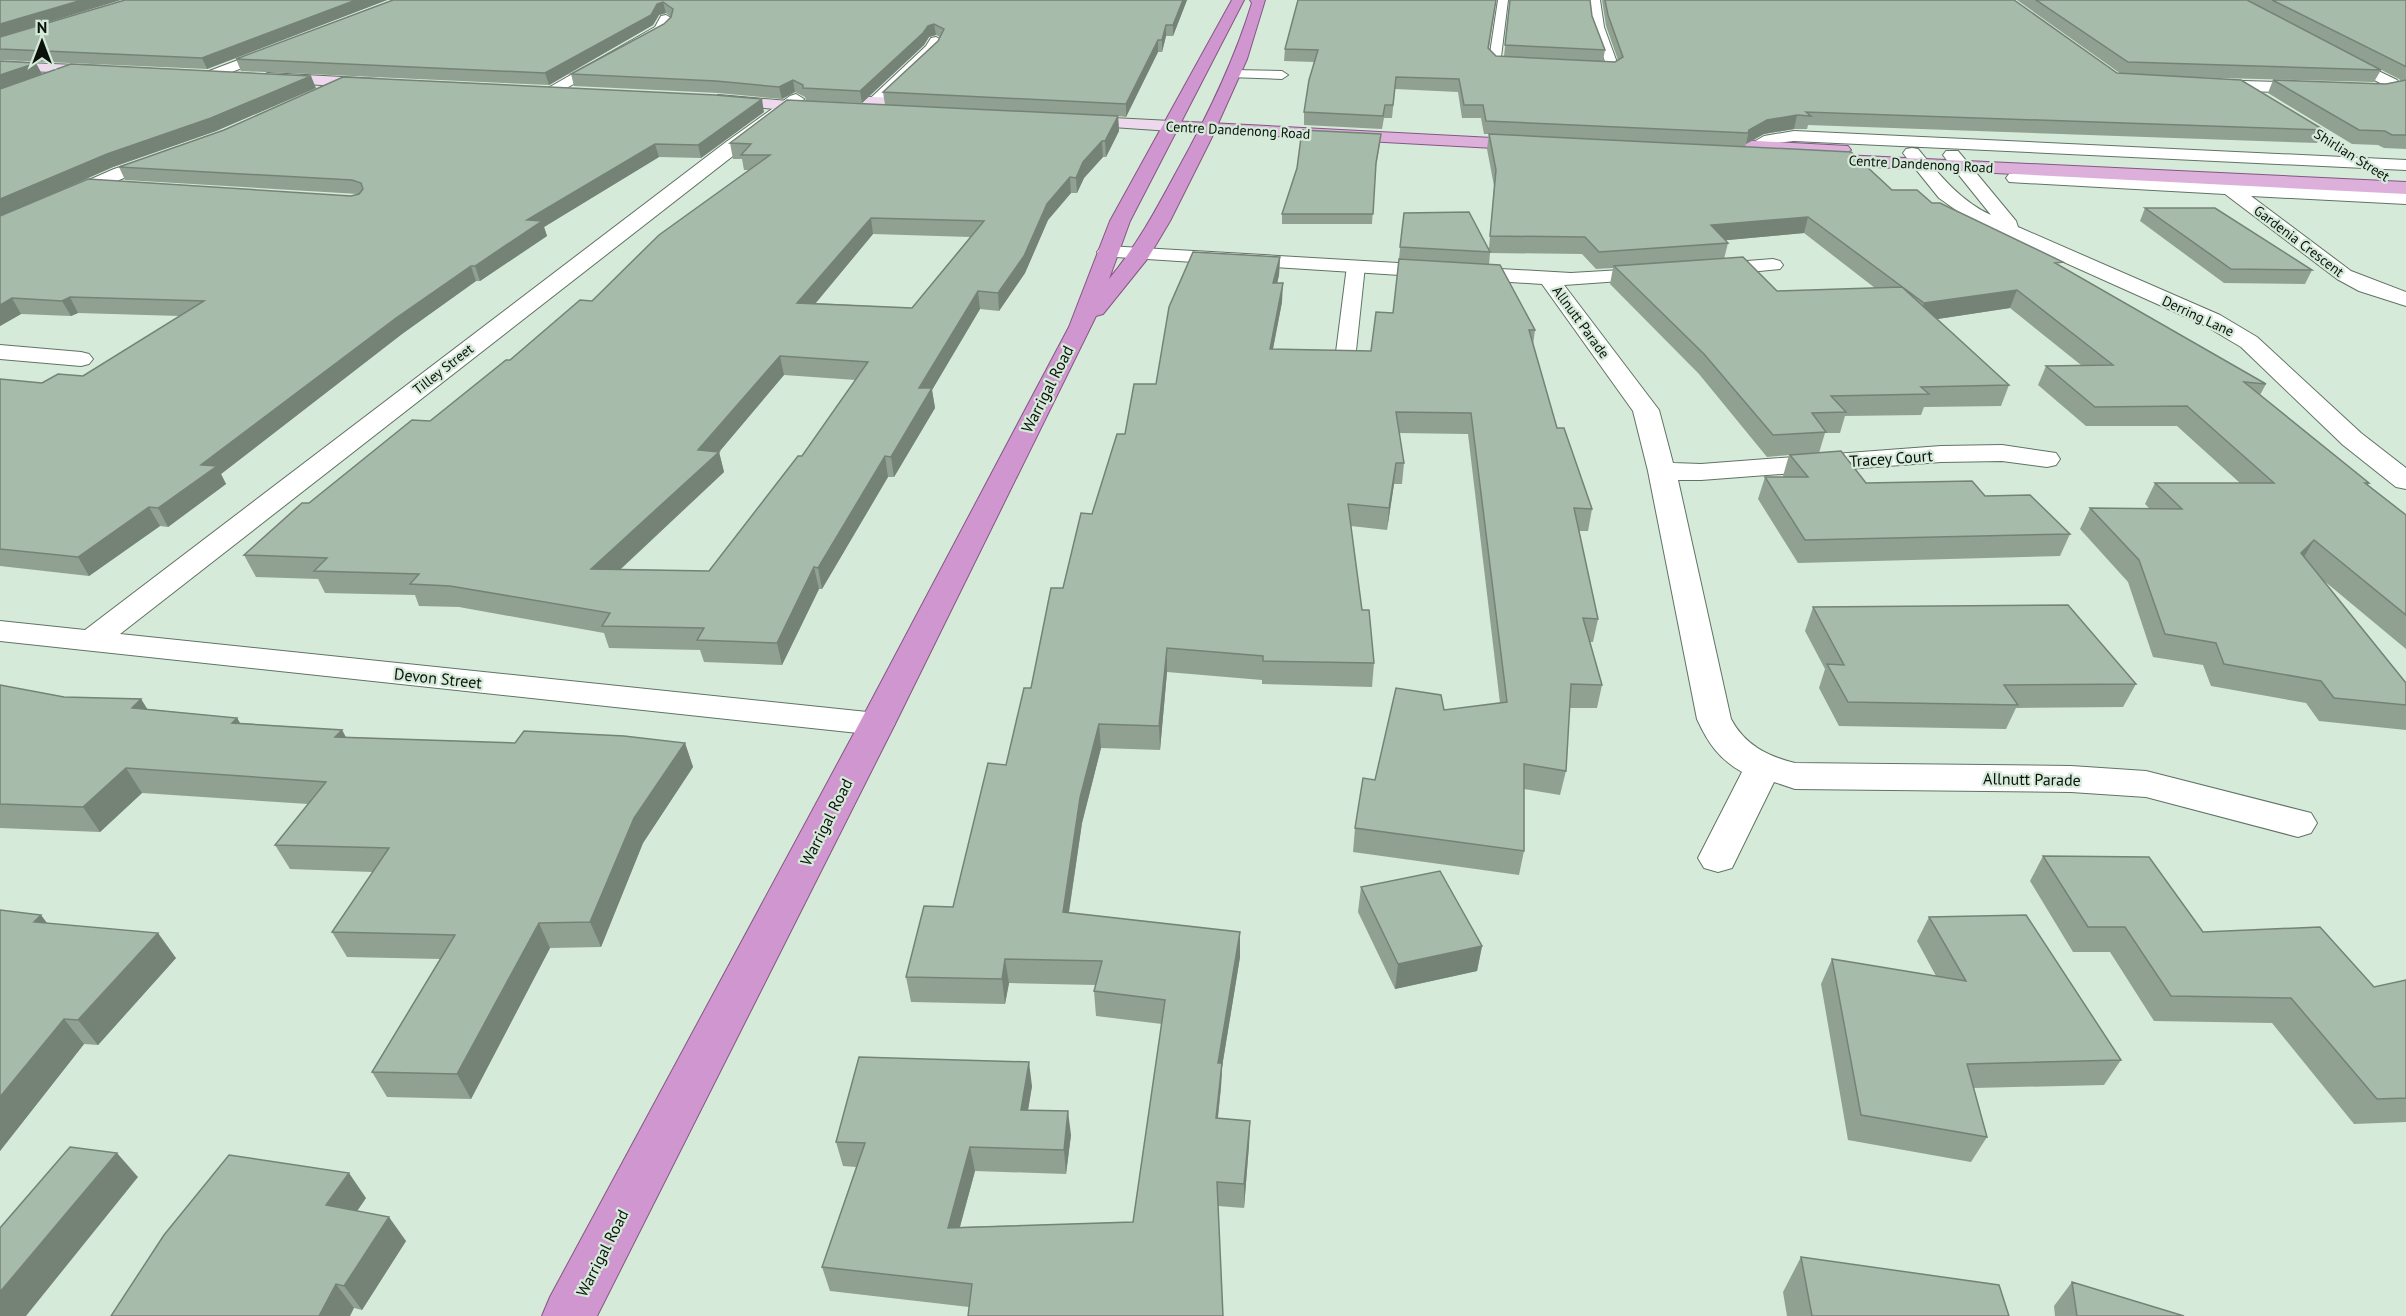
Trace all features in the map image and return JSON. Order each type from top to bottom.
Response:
[{"type":"highway","name":"Warrigal Road","points":[[569,1316],[877,724],[1080,327],[1120,221],[1238,0]]},
{"type":"highway","name":"Warrigal Road","points":[[1080,327],[1141,254],[1160,221],[1233,74],[1255,15],[1259,2],[1256,0]]},
{"type":"main road","points":[[0,66],[121,71]]},
{"type":"main road","points":[[203,75],[394,85]]},
{"type":"main road","points":[[543,92],[581,94]]},
{"type":"main road","points":[[712,100],[939,110]]},
{"type":"main road","name":"Centre Dandenong Road","points":[[1060,116],[1543,140]]},
{"type":"main road","name":"Centre Dandenong Road","points":[[1917,159],[1756,146],[1686,147],[2216,178],[2384,176]]},
{"type":"street","points":[[543,92],[660,30],[665,26],[666,19]]},
{"type":"street","points":[[871,106],[933,48],[936,41]]},
{"type":"street","points":[[203,75],[294,43]]},
{"type":"street","points":[[2196,84],[2379,90],[2396,88],[2391,83],[2324,48]]},
{"type":"street","points":[[40,82],[76,69]]},
{"type":"street","points":[[315,96],[346,82]]},
{"type":"street","points":[[2240,86],[2269,103]]},
{"type":"street","name":"Tilley Street","points":[[91,641],[791,103]]},
{"type":"street","name":"Centre Dandenong Road","points":[[1756,146],[1763,140],[1773,137],[1812,138],[2406,165]]},
{"type":"street","name":"Shirlian Street","points":[[2334,144],[2405,187]]},
{"type":"street","points":[[0,225],[90,186],[178,153]]},
{"type":"street","name":"Derring Lane","points":[[1917,159],[1946,194],[1958,205],[1977,216],[2230,330],[2272,362],[2352,439],[2406,481]]},
{"type":"street","name":"Derring Lane","points":[[1956,161],[1999,216],[2021,237]]},
{"type":"street","name":"Centre Dandenong Road","points":[[2015,178],[2216,178],[2405,187]]},
{"type":"street","name":"Gardenia Crescent","points":[[2216,178],[2344,275],[2367,286],[2406,299]]},
{"type":"street","points":[[90,186],[136,189]]},
{"type":"street","name":"Allnutt Parade","points":[[1107,252],[1549,278],[1646,410],[1662,471],[1714,719],[1723,738],[1734,752],[1763,767],[1795,776],[2072,779],[2146,784],[2298,823]]},
{"type":"street","points":[[1549,278],[1595,279],[1773,265]]},
{"type":"street","points":[[0,352],[81,359]]},
{"type":"street","name":"Tracey Court","points":[[1662,471],[1701,472],[1952,454],[2002,453],[2048,459]]},
{"type":"street","name":"Devon Street","points":[[0,631],[877,724]]},
{"type":"street","points":[[1718,858],[1763,767]]},
{"type":"lane","points":[[1503,0],[1495,60],[1539,65]]},
{"type":"lane","points":[[1571,66],[1613,68],[1598,27],[1595,0]]},
{"type":"lane","points":[[1233,74],[1282,75]]},
{"type":"lane","points":[[1345,360],[1356,266]]},
{"type":"building","points":[[0,0],[82,0],[0,24]]},
{"type":"building","points":[[125,0],[356,0],[202,58],[0,49],[0,37]]},
{"type":"building","points":[[393,0],[1183,0],[1173,25],[1166,25],[1162,40],[1158,40],[1126,104],[883,92],[938,41],[944,29],[934,24],[928,26],[860,91],[803,88],[803,85],[793,80],[779,87],[716,81],[571,74],[664,24],[671,17],[673,9],[663,2],[657,4],[651,15],[545,73],[236,59]]},
{"type":"building","points":[[1298,0],[1496,0],[1488,48],[1496,56],[1615,62],[1623,57],[1605,0],[2014,0],[2117,73],[2241,80],[2324,130],[1806,112],[1811,116],[1797,115],[1767,120],[1749,130],[1748,133],[1486,121],[1483,105],[1464,105],[1459,79],[1396,77],[1393,105],[1385,105],[1383,116],[1304,112],[1309,80],[1318,50],[1285,49]]},
{"type":"building","points":[[1510,0],[1590,0],[1592,16],[1605,50],[1505,45]]},
{"type":"building","points":[[2036,0],[2247,0],[2381,70],[2128,62]]},
{"type":"building","points":[[2272,0],[2406,0],[2406,67],[2405,66]]},
{"type":"building","points":[[0,61],[36,63],[0,75]]},
{"type":"building","points":[[71,64],[311,76],[211,118],[107,154],[0,199],[0,89]]},
{"type":"building","points":[[343,77],[762,99],[698,145],[655,144],[527,220],[542,221],[475,266],[471,266],[396,318],[201,465],[217,466],[158,508],[149,507],[78,557],[0,549],[0,379],[42,383],[58,374],[83,376],[204,301],[70,297],[62,301],[12,298],[0,305],[0,216],[88,179],[351,196],[359,194],[363,189],[361,183],[352,180],[119,167],[224,130]]},
{"type":"building","points":[[2273,80],[2386,84],[2406,80],[2406,135],[2359,130]]},
{"type":"building","points":[[787,100],[1118,116],[1105,141],[1102,141],[1083,162],[1076,178],[1070,177],[1047,204],[1024,256],[998,293],[978,291],[919,388],[932,388],[891,457],[885,456],[818,568],[814,567],[777,643],[697,640],[704,628],[602,626],[610,613],[450,586],[410,584],[419,574],[314,571],[327,558],[244,555],[302,503],[309,503],[412,420],[430,421],[506,360],[510,360],[580,300],[592,301],[659,235],[770,155],[741,155],[751,144],[730,143]],"holes":[[[871,218],[984,221],[912,308],[797,303]],[[780,356],[868,362],[802,456],[798,456],[709,571],[591,569],[719,452],[698,450]]]},
{"type":"building","points":[[1302,130],[1381,134],[1376,163],[1373,214],[1282,214],[1297,168]]},
{"type":"building","points":[[1489,134],[1851,152],[1892,190],[1917,190],[1932,203],[1940,203],[2063,262],[2055,263],[2266,384],[2244,382],[2406,515],[2406,615],[2314,540],[2301,553],[2406,683],[2406,705],[2334,698],[2321,681],[2224,664],[2216,643],[2165,634],[2139,560],[2090,508],[2182,509],[2155,483],[2274,483],[2187,406],[2095,407],[2046,366],[2113,365],[2017,290],[1924,303],[1808,217],[1711,225],[1728,243],[1599,252],[1585,237],[1490,236],[1496,170]]},
{"type":"building","points":[[2145,208],[2215,208],[2312,270],[2231,269]]},
{"type":"building","points":[[1469,212],[1490,252],[1400,247],[1404,213]]},
{"type":"building","points":[[1193,252],[1280,257],[1273,283],[1283,283],[1270,349],[1371,351],[1376,312],[1393,313],[1399,259],[1500,265],[1535,330],[1529,330],[1557,428],[1564,428],[1592,509],[1574,508],[1598,619],[1583,618],[1602,685],[1571,684],[1566,771],[1524,764],[1524,851],[1355,828],[1363,778],[1375,780],[1396,688],[1441,695],[1444,710],[1507,702],[1471,413],[1396,412],[1404,463],[1396,463],[1389,508],[1348,504],[1362,610],[1369,610],[1374,663],[1263,661],[1263,656],[1167,648],[1159,726],[1099,724],[1080,798],[1063,912],[1240,932],[1218,1063],[1222,1063],[1216,1118],[1250,1121],[1244,1184],[1217,1182],[1223,1316],[968,1316],[972,1284],[822,1267],[865,1143],[836,1142],[859,1057],[1029,1062],[1021,1110],[1068,1111],[1064,1150],[970,1147],[948,1228],[1133,1222],[1165,1000],[1094,991],[1102,961],[1005,959],[1002,979],[906,977],[924,906],[953,907],[988,763],[1006,765],[1024,688],[1031,688],[1051,588],[1063,588],[1081,513],[1092,514],[1117,434],[1125,434],[1134,384],[1156,384],[1169,307]]},
{"type":"building","points":[[1743,257],[1777,291],[1902,287],[2009,385],[1921,387],[1929,394],[1831,396],[1846,412],[1812,413],[1826,432],[1773,435],[1704,354],[1614,266]]},
{"type":"building","points":[[1841,451],[1866,483],[1972,481],[1985,496],[2030,495],[2070,534],[1805,540],[1765,477],[1808,477],[1790,455]]},
{"type":"building","points":[[2068,605],[2136,684],[2004,685],[2018,705],[1848,702],[1827,664],[1844,665],[1813,607]]},
{"type":"building","points":[[0,685],[64,697],[141,699],[132,708],[237,718],[232,723],[342,730],[335,737],[515,743],[524,731],[624,736],[685,743],[634,818],[590,922],[539,923],[457,1074],[372,1072],[455,935],[332,932],[389,848],[275,845],[326,782],[126,768],[83,807],[0,804]]},
{"type":"building","points":[[2043,856],[2149,857],[2203,932],[2320,927],[2374,987],[2406,980],[2406,1098],[2377,1099],[2291,998],[2171,996],[2125,927],[2088,927]]},
{"type":"building","points":[[1440,871],[1482,946],[1398,964],[1361,887]]},
{"type":"building","points":[[0,910],[41,915],[34,922],[158,933],[78,1020],[64,1019],[0,1097]]},
{"type":"building","points":[[2026,915],[2121,1060],[1967,1064],[1987,1137],[1861,1115],[1832,959],[1966,981],[1929,917]]},
{"type":"building","points":[[70,1147],[117,1153],[0,1292],[0,1228]]},
{"type":"building","points":[[229,1155],[349,1173],[326,1205],[389,1217],[344,1286],[336,1284],[319,1316],[111,1316],[164,1235]]},
{"type":"building","points":[[1801,1257],[1999,1285],[2009,1316],[1812,1316]]},
{"type":"building","points":[[2072,1282],[2184,1316],[2077,1316]]}]
